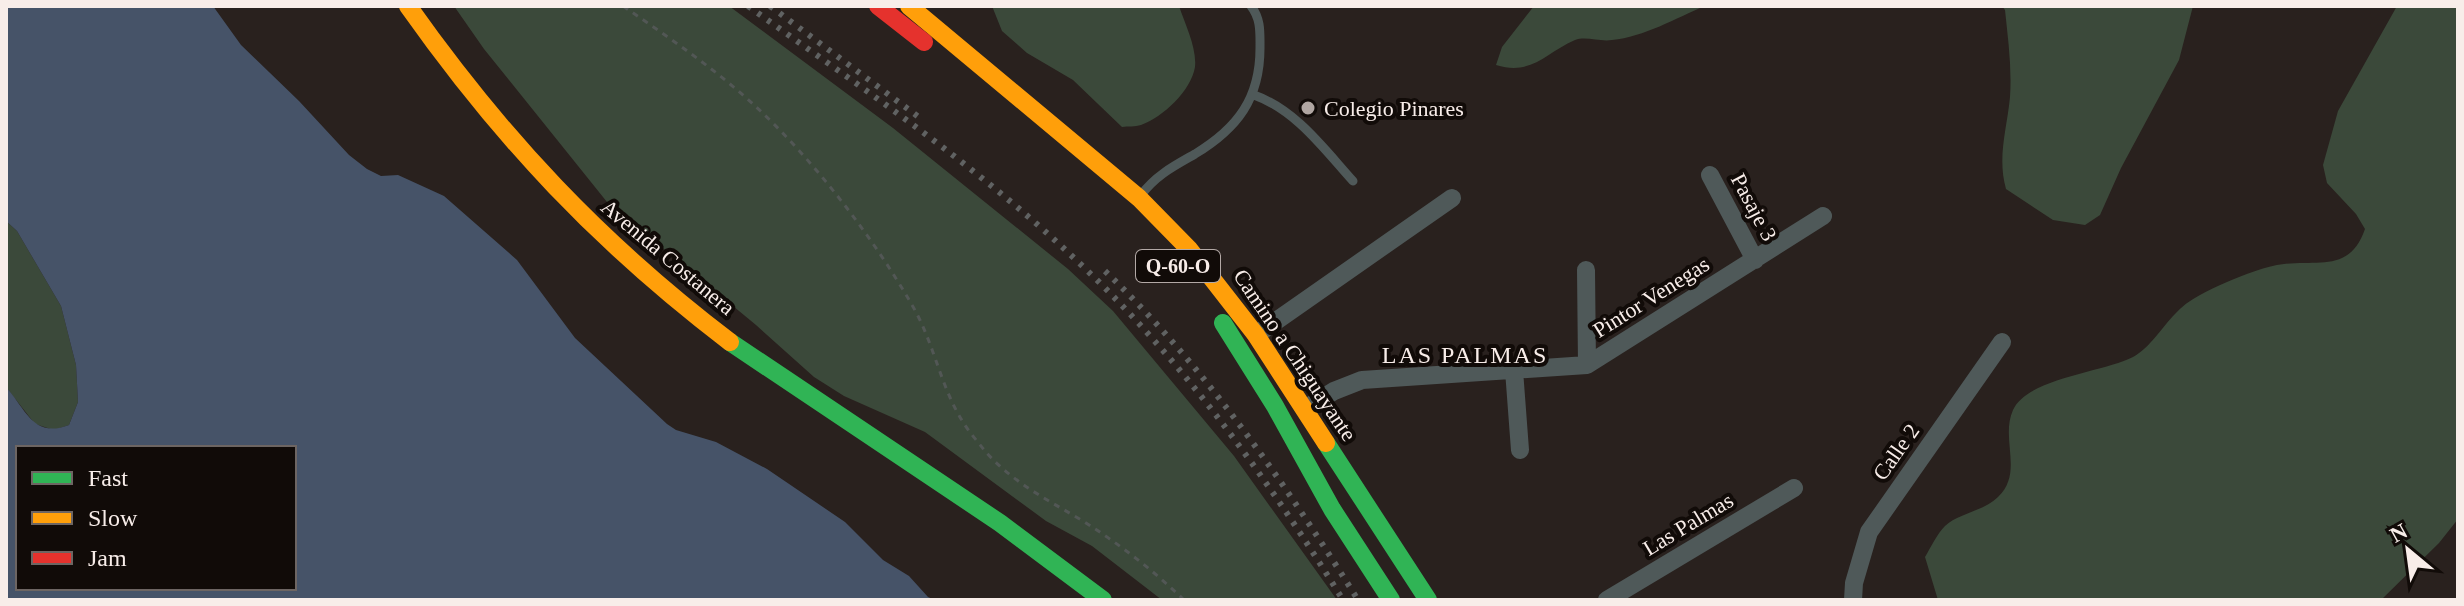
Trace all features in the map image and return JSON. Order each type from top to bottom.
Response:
[{"type":"main road","name":"Avenida Costanera","points":[[408,6],[500,129],[554,190],[681,305],[1007,527],[1103,600]]},
{"type":"main road","points":[[878,6],[966,77]]},
{"type":"main road","name":"Camino a Chiguayante","points":[[909,6],[1139,198],[1189,249],[1256,335],[1428,600]]},
{"type":"main road","name":"Camino a Chiguayante","points":[[1194,285],[1245,357],[1332,509],[1391,600]]},
{"type":"main road","name":"Avenida Costanera","points":[[948,489],[1080,600]]},
{"type":"street","name":"Pasaje 3","points":[[1710,175],[1755,260]]},
{"type":"street","points":[[1256,335],[1452,198]]},
{"type":"street","name":"Pintor Venegas","points":[[1305,409],[1334,391],[1362,380],[1587,365],[1823,216]]},
{"type":"street","points":[[1586,270],[1587,365]]},
{"type":"street","name":"Calle 2","points":[[1853,600],[1854,583],[1869,532],[2002,342]]},
{"type":"street","points":[[1514,370],[1520,450]]},
{"type":"street","name":"Las Palmas","points":[[1607,600],[1794,488]]},
{"type":"lane","points":[[1139,198],[1162,172],[1218,138],[1254,95],[1260,70],[1260,23],[1251,6]]},
{"type":"lane","points":[[1254,95],[1296,119],[1353,181]]},
{"type":"path","points":[[623,6],[754,105],[818,174],[911,302],[925,328],[940,373],[963,422],[987,452],[1013,479],[1113,541],[1184,600]]},
{"type":"green space","points":[[454,6],[729,6],[893,128],[1068,269],[1113,311],[1234,456],[1337,600],[1162,600],[1092,546],[1046,521],[925,432],[844,396],[814,377],[607,202],[484,49]]},
{"type":"green space","points":[[992,6],[1179,6],[1190,36],[1195,67],[1182,94],[1158,116],[1141,125],[1122,127],[1073,80],[1027,53],[1002,31]]},
{"type":"green space","points":[[1534,6],[1705,6],[1636,35],[1607,40],[1575,40],[1529,65],[1508,68],[1496,65],[1502,47]]},
{"type":"green space","points":[[2002,6],[2193,6],[2179,60],[2121,168],[2100,215],[2085,225],[2053,220],[2006,189],[2003,154],[2010,75],[2005,10]]},
{"type":"green space","points":[[2397,6],[2458,6],[2458,519],[2439,543],[2381,600],[1938,600],[1925,557],[1945,526],[1992,502],[2006,487],[2011,466],[2010,421],[2021,399],[2050,383],[2133,357],[2180,309],[2213,288],[2269,267],[2342,258],[2359,243],[2365,229],[2356,214],[2327,183],[2323,165],[2338,111]]},
{"type":"green space","points":[[6,221],[17,231],[61,306],[76,365],[78,402],[69,425],[54,430],[35,424],[6,387]]},
{"type":"water","points":[[6,6],[213,6],[241,45],[349,155],[381,176],[398,175],[444,196],[517,260],[575,338],[667,424],[676,430],[716,442],[767,469],[845,522],[883,560],[909,576],[928,597],[935,600],[6,600],[6,387],[32,420],[47,428],[69,425],[78,402],[76,365],[61,306],[17,231],[6,221]]},
{"type":"railway","points":[[748,6],[957,158],[1036,223],[1113,296],[1220,420],[1284,508],[1343,600]]},
{"type":"railway","points":[[770,6],[920,118]]},
{"type":"railway","points":[[1105,271],[1177,347],[1242,428],[1358,600]]},
{"type":"traffic: fast","points":[[1223,323],[1275,406],[1332,509],[1391,600]]},
{"type":"traffic: fast","points":[[730,342],[1000,523],[1103,600]]},
{"type":"traffic: fast","points":[[1326,443],[1428,600]]},
{"type":"traffic: slow","points":[[408,6],[480,101],[556,187],[638,266],[730,342]]},
{"type":"traffic: slow","points":[[909,6],[1139,198],[1189,249],[1256,335],[1326,443]]},
{"type":"traffic: jam","points":[[878,6],[924,42]]},
{"type":"place","name":"Colegio Pinares","points":[[1308,108]]},
{"type":"district","name":"LAS PALMAS","points":[[1465,355]]}]
